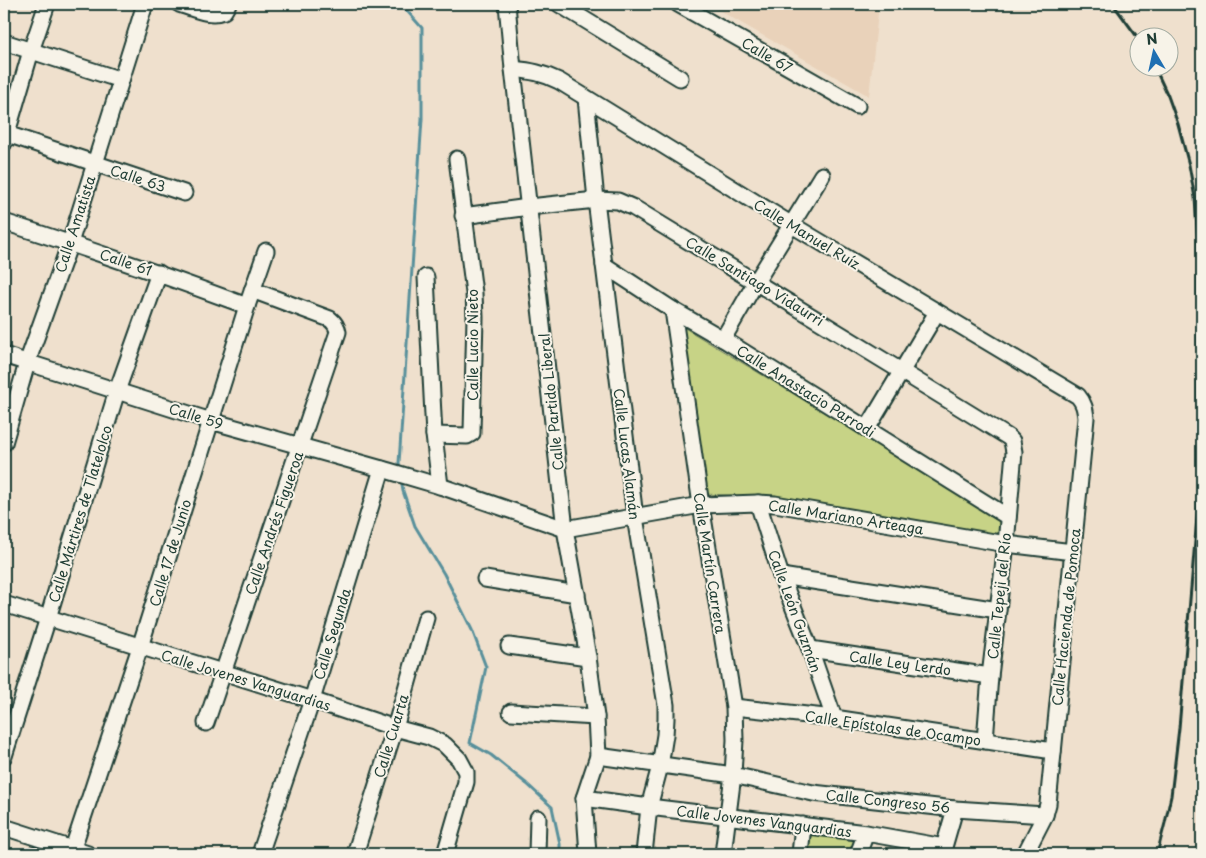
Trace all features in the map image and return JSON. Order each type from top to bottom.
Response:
[{"type":"street","points":[[5,139],[47,4]]},
{"type":"street","name":"Calle Amatista","points":[[4,443],[28,363],[70,243],[145,4]]},
{"type":"street","points":[[179,4],[209,14],[224,11],[228,4]]},
{"type":"street","name":"Calle Partido Liberal","points":[[508,4],[513,69],[566,529],[588,657],[596,717],[598,756],[584,798]]},
{"type":"street","points":[[559,4],[680,78]]},
{"type":"street","name":"Calle 67","points":[[678,4],[857,106]]},
{"type":"street","points":[[4,42],[121,80]]},
{"type":"street","name":"Calle Manuel Ruíz","points":[[513,69],[546,75],[586,98],[792,225],[1078,396],[1086,410],[1086,418]]},
{"type":"street","name":"Calle Lucas Alamán","points":[[586,98],[596,200],[635,517],[666,705],[665,736],[660,766],[649,807],[644,854]]},
{"type":"street","name":"Calle 63","points":[[5,139],[95,163],[184,193]]},
{"type":"street","name":"Calle Lucio Nieto","points":[[434,436],[467,436],[472,433],[474,293],[457,159]]},
{"type":"street","points":[[723,339],[822,175]]},
{"type":"street","name":"Calle Santiago Vidaurri","points":[[463,216],[596,200],[618,201],[634,208],[1008,437],[1012,441],[1014,452]]},
{"type":"street","name":"Calle 61","points":[[4,222],[159,273],[247,306]]},
{"type":"street","name":"Calle 17 de Junio","points":[[72,852],[140,647],[252,290],[266,251]]},
{"type":"street","name":"Calle Anastacio Parrodi","points":[[604,265],[673,310],[723,339],[1008,517]]},
{"type":"street","name":"Calle Mártires de Tlatelolco","points":[[4,756],[117,391],[159,273]]},
{"type":"street","points":[[426,277],[434,436],[440,486]]},
{"type":"street","name":"Calle Andrés Figueroa","points":[[206,723],[338,332],[335,323],[330,319],[252,290]]},
{"type":"street","name":"Calle Martín Carrera","points":[[673,310],[701,505],[734,707],[733,775],[723,854]]},
{"type":"street","points":[[867,428],[937,312]]},
{"type":"street","name":"Calle 59","points":[[4,355],[211,421],[385,470]]},
{"type":"street","name":"Calle Hacienda de Pomoca","points":[[1025,854],[1045,815],[1048,804],[1086,418]]},
{"type":"street","name":"Calle Tepeji del Río","points":[[985,741],[990,676],[1006,544],[1014,452]]},
{"type":"street","name":"Calle Mariano Arteaga","points":[[385,470],[440,486],[566,529],[701,505],[758,503],[775,504],[1006,544],[1073,552]]},
{"type":"street","name":"Calle Segunda","points":[[260,854],[312,700],[385,470]]},
{"type":"street","name":"Calle León Guzmán","points":[[758,503],[781,576],[810,649],[834,718]]},
{"type":"street","points":[[781,576],[998,610]]},
{"type":"street","points":[[485,579],[577,594]]},
{"type":"street","name":"Calle Jovenes Vanguardias","points":[[4,604],[312,700],[395,728],[429,737],[445,745],[459,759],[466,772],[466,782],[445,854]]},
{"type":"street","name":"Calle Cuarta","points":[[355,854],[395,728],[426,618]]},
{"type":"street","points":[[509,646],[588,657]]},
{"type":"street","name":"Calle Ley Lerdo","points":[[810,649],[990,676]]},
{"type":"street","name":"Calle Epístolas de Ocampo","points":[[734,707],[834,718],[1052,750]]},
{"type":"street","points":[[511,712],[596,717]]},
{"type":"street","name":"Calle Congreso 56","points":[[598,756],[733,775],[813,793],[955,809],[1045,815]]},
{"type":"street","points":[[584,798],[588,854]]},
{"type":"street","name":"Calle Jovenes Vanguardias","points":[[584,798],[866,833],[943,851]]},
{"type":"street","points":[[943,851],[955,809]]},
{"type":"street","points":[[537,854],[538,818]]},
{"type":"street","points":[[800,854],[803,825]]},
{"type":"street","points":[[4,827],[72,852],[88,854]]},
{"type":"street","points":[[858,854],[866,833]]},
{"type":"shaded area","points":[[708,4],[879,4],[869,96]]},
{"type":"green space","points":[[683,327],[1002,520],[1000,536],[783,500],[705,494]]},
{"type":"green space","points":[[812,834],[855,840],[857,844],[854,854],[808,854]]},
{"type":"waterway","points":[[400,470],[422,119],[422,28],[401,4]]},
{"type":"waterway","points":[[401,479],[403,491],[415,526],[444,574],[472,630],[486,667],[470,743],[491,755],[552,807],[560,844],[560,854]]},
{"type":"railway","points":[[1113,4],[1131,28]]},
{"type":"railway","points":[[1157,854],[1171,796],[1179,728],[1198,506],[1198,246],[1195,198],[1189,165],[1178,124],[1160,78]]}]
